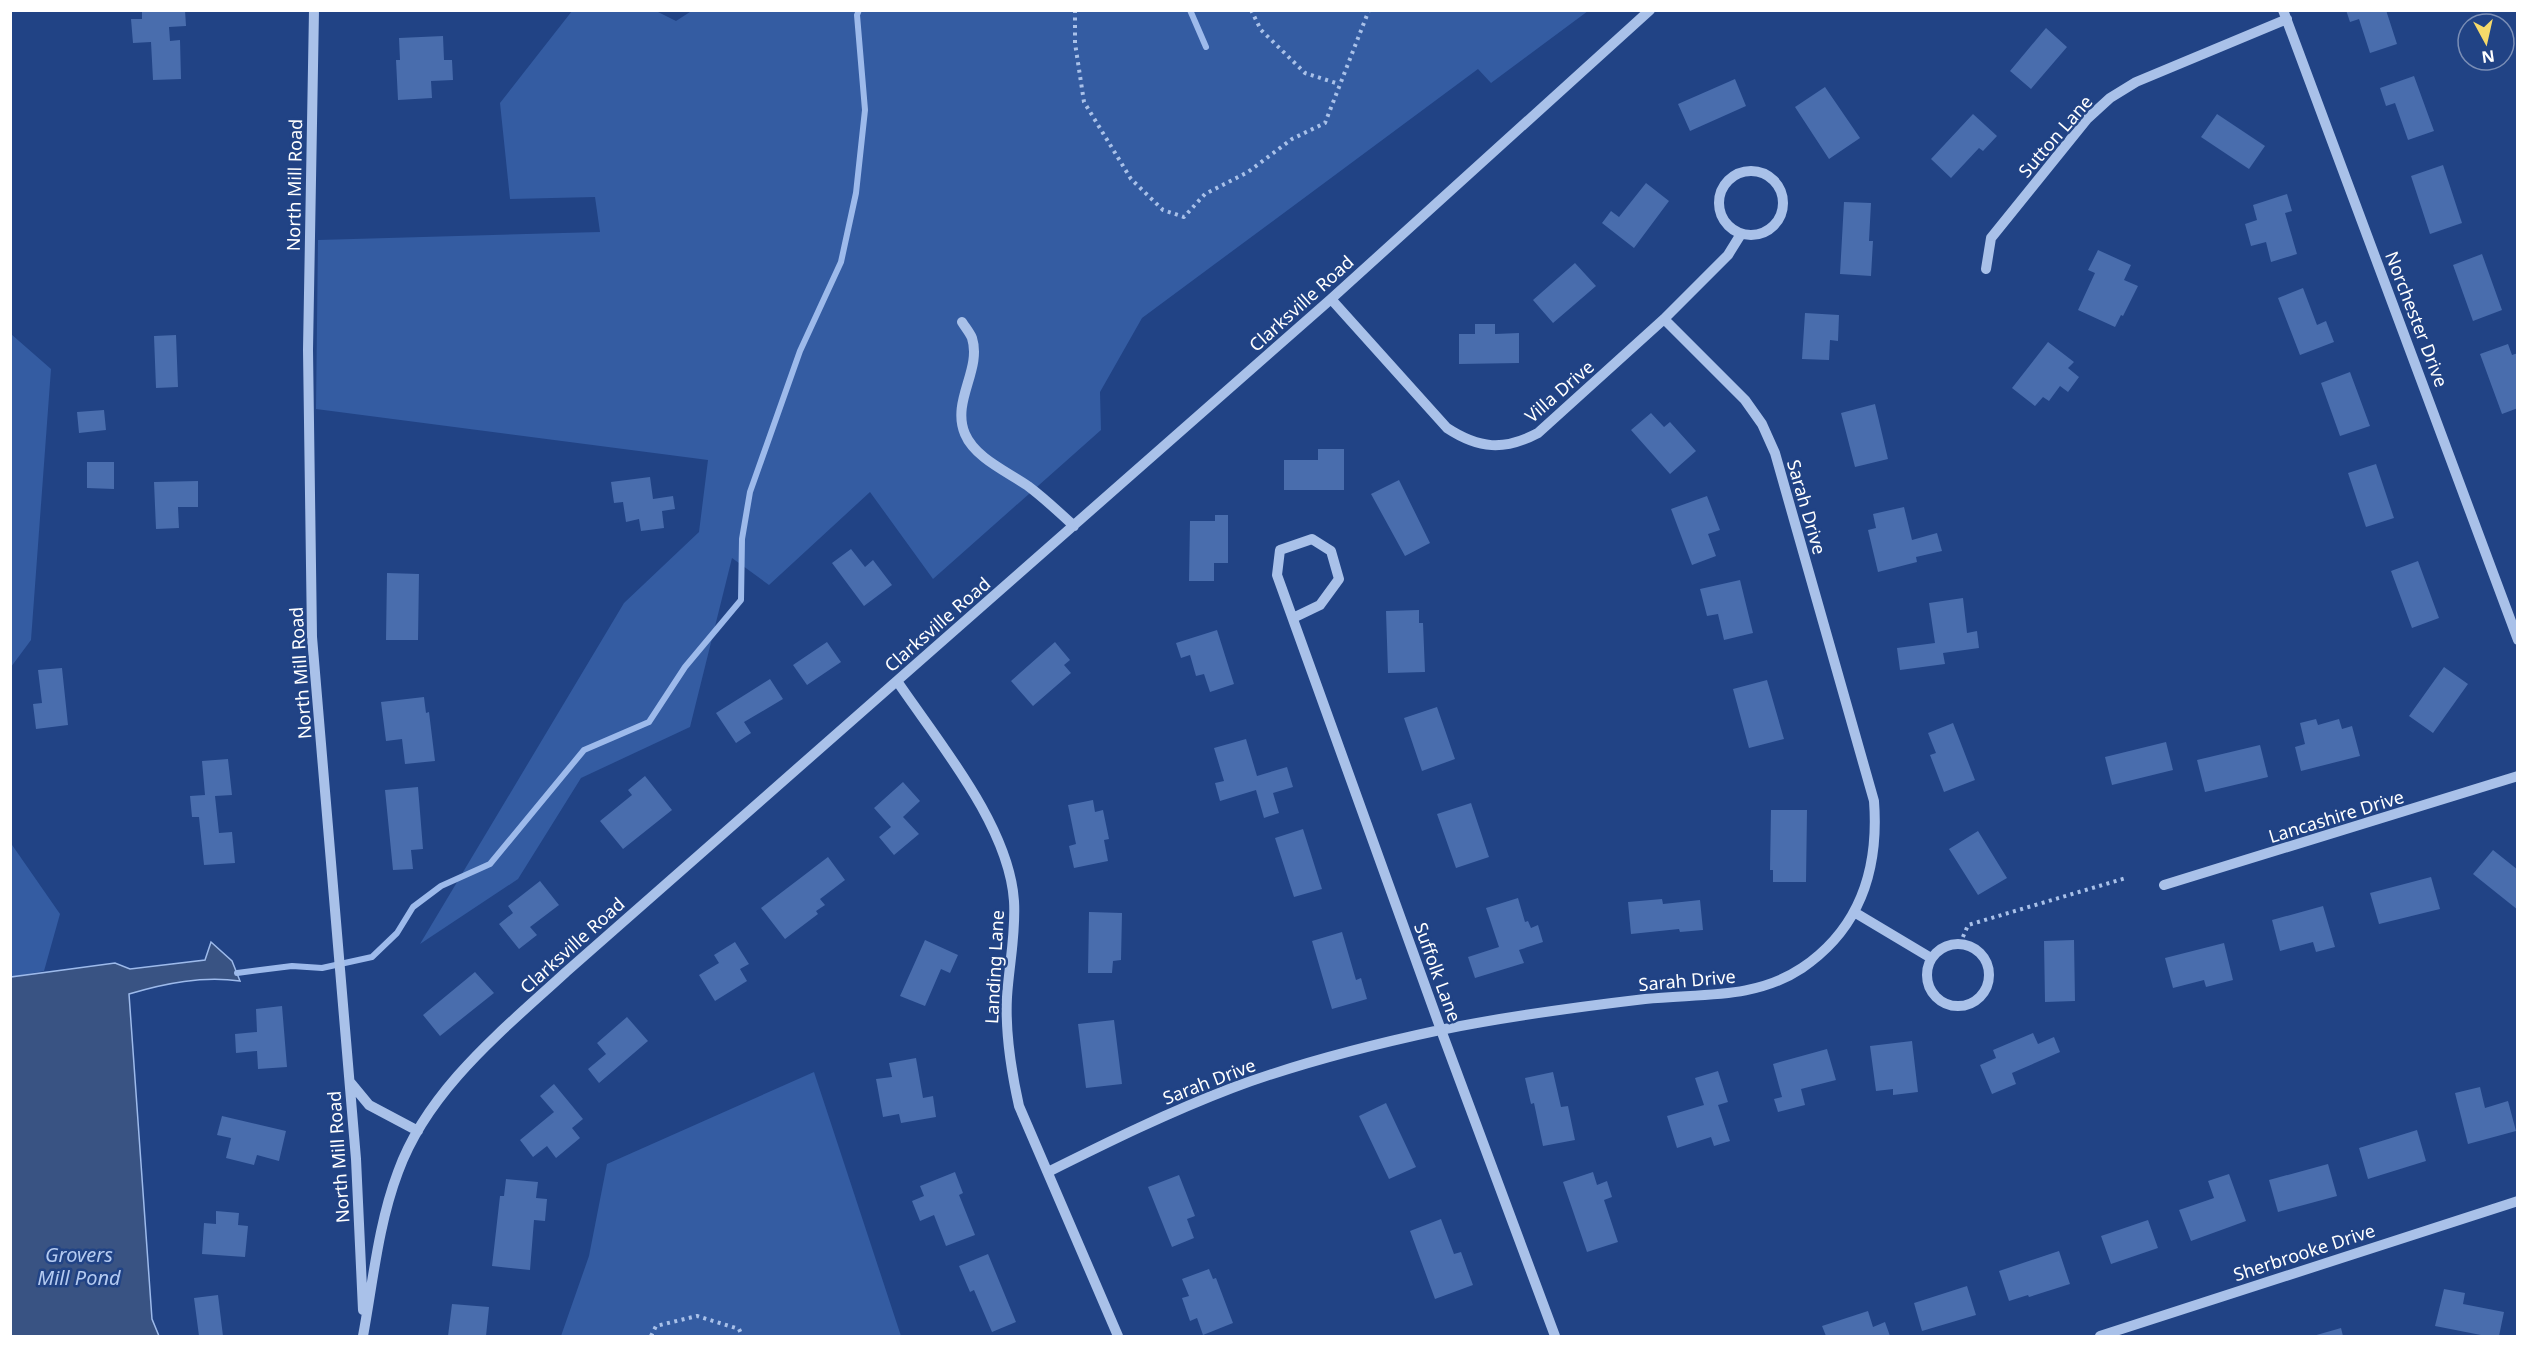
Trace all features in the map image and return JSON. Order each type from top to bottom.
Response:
[{"type":"street","name":"North Mill Road","points":[[314,10],[308,350],[312,637],[356,1159],[363,1334]]},
{"type":"street","name":"Clarksville Road","points":[[363,1334],[385,1212],[398,1170],[435,1104],[459,1075],[510,1023],[1331,299],[1650,10]]},
{"type":"street","name":"Sutton Lane","points":[[1986,269],[1991,238],[2087,119],[2110,99],[2136,82],[2285,15]]},
{"type":"street","name":"Norchester Drive","points":[[2285,15],[2517,640]]},
{"type":"street","points":[[1749,170],[1762,172],[1773,178],[1781,188],[1784,201],[1782,213],[1776,225],[1766,232],[1753,235],[1740,234],[1722,217],[1719,204],[1720,192],[1727,181],[1737,173],[1749,170]]},
{"type":"street","name":"Villa Drive","points":[[1331,299],[1447,428],[1464,439],[1483,445],[1502,446],[1523,441],[1538,433],[1664,319],[1728,255],[1740,234]]},
{"type":"street","name":"Sarah Drive","points":[[1048,1172],[1158,1119],[1232,1088],[1308,1062],[1441,1030],[1605,1004],[1746,992],[1776,982],[1802,968],[1840,933],[1866,888],[1874,861],[1876,832],[1874,801],[1775,453],[1762,424],[1745,400],[1664,319]]},
{"type":"street","points":[[962,322],[972,339],[973,360],[964,391],[961,414],[964,433],[971,444],[987,459],[1030,488],[1074,525]]},
{"type":"street","name":"Suffolk Lane","points":[[1293,618],[1320,605],[1339,579],[1331,551],[1312,538],[1280,550],[1277,574],[1441,1030],[1555,1336]]},
{"type":"street","name":"Landing Lane","points":[[897,681],[982,808],[997,834],[1008,866],[1014,899],[1015,932],[1007,996],[1006,1033],[1019,1106],[1118,1336]]},
{"type":"street","name":"Lancashire Drive","points":[[2164,885],[2517,776]]},
{"type":"street","points":[[1854,912],[1931,958]]},
{"type":"street","points":[[1960,944],[1975,949],[1986,963],[1989,973],[1988,984],[1983,993],[1965,1005],[1955,1006],[1944,1003],[1936,997],[1929,989],[1926,978],[1931,958],[1944,947],[1960,944]]},
{"type":"street","points":[[350,1081],[369,1105],[418,1131]]},
{"type":"street","name":"Sherbrooke Drive","points":[[2100,1336],[2517,1201]]},
{"type":"path","points":[[1075,10],[1075,43],[1084,102],[1131,179],[1163,210],[1184,217],[1205,194],[1248,172],[1292,139],[1325,123],[1369,10]]},
{"type":"path","points":[[1251,10],[1261,30],[1305,73],[1339,84]]},
{"type":"path","points":[[1960,944],[1968,925],[2126,878]]},
{"type":"path","points":[[651,1336],[656,1326],[697,1316],[740,1329],[742,1336]]},
{"type":"shaded area","points":[[693,10],[1588,11],[1491,83],[1478,69],[1142,318],[1100,392],[1101,430],[933,579],[870,492],[769,585],[732,558],[690,727],[581,778],[518,879],[420,944],[624,603],[699,532],[708,460],[316,409],[318,240],[600,232],[595,197],[510,199],[500,103],[572,11],[656,11],[676,21]]},
{"type":"shaded area","points":[[11,334],[51,369],[31,640],[11,667]]},
{"type":"shaded area","points":[[10,842],[60,914],[44,971],[11,977]]},
{"type":"shaded area","points":[[814,1072],[901,1336],[561,1336],[589,1256],[607,1164]]},
{"type":"water","name":"Grovers Mill Pond","points":[[211,942],[232,961],[240,981],[212,979],[184,982],[129,994],[152,1319],[159,1336],[11,1336],[11,977],[115,963],[130,969],[205,960]]},
{"type":"building","points":[[142,10],[185,10],[186,26],[169,27],[170,41],[180,40],[181,79],[153,80],[151,42],[133,43],[131,19],[142,19]]},
{"type":"building","points":[[2346,10],[2386,10],[2397,44],[2370,53],[2359,19],[2350,22]]},
{"type":"building","points":[[2046,28],[2067,47],[2031,89],[2010,71]]},
{"type":"building","points":[[443,36],[444,60],[452,60],[453,80],[431,81],[432,98],[398,100],[396,60],[400,60],[399,38]]},
{"type":"building","points":[[2414,76],[2434,131],[2408,140],[2395,103],[2386,106],[2380,88]]},
{"type":"building","points":[[1735,79],[1746,106],[1690,131],[1678,104]]},
{"type":"building","points":[[1825,87],[1860,138],[1829,159],[1795,107]]},
{"type":"building","points":[[1973,114],[1997,136],[1983,151],[1979,148],[1951,178],[1931,159]]},
{"type":"building","points":[[2217,114],[2265,146],[2249,169],[2201,137]]},
{"type":"building","points":[[2443,165],[2462,223],[2430,234],[2411,176]]},
{"type":"building","points":[[1646,183],[1669,201],[1634,248],[1602,223],[1611,211],[1619,217]]},
{"type":"building","points":[[2287,194],[2292,211],[2285,213],[2297,254],[2271,262],[2266,242],[2251,246],[2245,224],[2257,220],[2253,205]]},
{"type":"building","points":[[1844,202],[1871,203],[1869,241],[1873,241],[1871,276],[1840,274]]},
{"type":"building","points":[[2098,250],[2131,265],[2124,280],[2138,286],[2115,327],[2078,310],[2095,273],[2088,270]]},
{"type":"building","points":[[2482,254],[2502,310],[2473,321],[2453,265]]},
{"type":"building","points":[[1575,263],[1596,286],[1553,323],[1533,300]]},
{"type":"building","points":[[2303,288],[2317,325],[2326,321],[2334,342],[2300,355],[2278,298]]},
{"type":"building","points":[[1805,313],[1839,315],[1838,341],[1830,340],[1829,360],[1802,359]]},
{"type":"building","points":[[1475,324],[1495,324],[1495,334],[1519,333],[1519,363],[1459,364],[1459,334],[1475,334]]},
{"type":"building","points":[[176,335],[178,387],[156,388],[154,336]]},
{"type":"building","points":[[2048,342],[2074,362],[2068,368],[2079,377],[2068,392],[2060,386],[2049,401],[2043,397],[2035,406],[2012,388]]},
{"type":"building","points":[[2508,344],[2512,355],[2518,353],[2518,408],[2502,414],[2480,354]]},
{"type":"building","points":[[2350,372],[2370,426],[2340,436],[2321,383]]},
{"type":"building","points":[[1875,404],[1888,459],[1855,467],[1841,413]]},
{"type":"building","points":[[104,410],[106,430],[79,433],[77,412]]},
{"type":"building","points":[[1651,413],[1664,427],[1670,422],[1696,451],[1670,474],[1631,430]]},
{"type":"building","points":[[1318,449],[1344,449],[1344,490],[1284,490],[1284,460],[1318,460]]},
{"type":"building","points":[[87,462],[114,462],[114,489],[87,488]]},
{"type":"building","points":[[2376,464],[2394,518],[2366,527],[2348,473]]},
{"type":"building","points":[[650,477],[653,499],[673,496],[675,509],[662,511],[664,528],[641,531],[639,519],[626,522],[623,502],[614,503],[611,482]]},
{"type":"building","points":[[1399,480],[1430,543],[1405,556],[1371,494]]},
{"type":"building","points":[[198,481],[198,507],[178,507],[179,528],[156,529],[154,482]]},
{"type":"building","points":[[1707,496],[1720,530],[1708,534],[1716,556],[1692,565],[1671,509]]},
{"type":"building","points":[[1904,507],[1912,540],[1937,533],[1942,551],[1916,557],[1917,562],[1878,572],[1868,530],[1876,528],[1873,514]]},
{"type":"building","points":[[1215,515],[1228,515],[1228,563],[1214,563],[1214,581],[1189,581],[1190,521],[1215,521]]},
{"type":"building","points":[[851,549],[865,567],[873,560],[892,585],[864,606],[832,563]]},
{"type":"building","points":[[2418,561],[2439,618],[2412,628],[2391,571]]},
{"type":"building","points":[[387,573],[419,574],[418,640],[386,640]]},
{"type":"building","points":[[1740,580],[1753,633],[1724,640],[1718,614],[1707,616],[1700,589]]},
{"type":"building","points":[[1963,598],[1967,633],[1977,631],[1979,648],[1943,653],[1945,664],[1900,670],[1897,648],[1935,643],[1929,603]]},
{"type":"building","points":[[1419,610],[1419,623],[1423,623],[1425,672],[1388,673],[1386,611]]},
{"type":"building","points":[[1217,630],[1234,684],[1210,692],[1204,674],[1196,676],[1190,655],[1181,658],[1176,643]]},
{"type":"building","points":[[827,642],[841,662],[807,685],[793,665]]},
{"type":"building","points":[[1055,642],[1070,660],[1064,665],[1071,673],[1033,706],[1011,681]]},
{"type":"building","points":[[2444,667],[2468,684],[2433,733],[2409,716]]},
{"type":"building","points":[[62,668],[68,725],[36,729],[33,704],[42,703],[38,670]]},
{"type":"building","points":[[770,679],[783,699],[744,722],[751,733],[736,743],[716,713]]},
{"type":"building","points":[[1767,680],[1784,739],[1749,748],[1733,689]]},
{"type":"building","points":[[424,697],[426,713],[429,712],[435,761],[405,764],[402,739],[386,741],[381,702]]},
{"type":"building","points":[[1437,707],[1455,759],[1422,771],[1404,718]]},
{"type":"building","points":[[2316,719],[2318,725],[2339,719],[2342,729],[2352,726],[2360,756],[2301,771],[2295,747],[2305,744],[2300,723]]},
{"type":"building","points":[[1953,723],[1975,780],[1944,792],[1930,755],[1936,753],[1928,733]]},
{"type":"building","points":[[1246,739],[1257,776],[1287,767],[1293,787],[1273,793],[1279,813],[1264,818],[1256,790],[1220,801],[1215,783],[1224,781],[1214,748]]},
{"type":"building","points":[[2166,742],[2173,770],[2112,785],[2105,757]]},
{"type":"building","points":[[2260,745],[2268,777],[2205,792],[2197,760]]},
{"type":"building","points":[[228,759],[232,795],[215,796],[219,833],[232,832],[235,863],[204,865],[199,817],[192,817],[190,796],[205,795],[202,761]]},
{"type":"building","points":[[645,776],[672,810],[623,849],[600,821],[632,795],[628,790]]},
{"type":"building","points":[[903,782],[920,801],[903,817],[919,834],[894,855],[879,837],[891,827],[874,808]]},
{"type":"building","points":[[418,787],[423,849],[411,850],[413,869],[393,870],[385,790]]},
{"type":"building","points":[[1093,800],[1095,812],[1103,810],[1109,839],[1104,840],[1108,861],[1074,868],[1069,846],[1076,844],[1068,805]]},
{"type":"building","points":[[1471,803],[1489,857],[1456,868],[1437,814]]},
{"type":"building","points":[[1771,810],[1807,810],[1806,882],[1773,882],[1773,870],[1770,870]]},
{"type":"building","points":[[1303,829],[1322,889],[1294,897],[1275,838]]},
{"type":"building","points":[[1978,831],[2007,878],[1978,895],[1949,849]]},
{"type":"building","points":[[2493,850],[2518,870],[2518,910],[2473,874]]},
{"type":"building","points":[[828,857],[845,880],[820,899],[825,905],[816,911],[818,914],[785,939],[761,908]]},
{"type":"building","points":[[2431,877],[2440,909],[2379,924],[2370,893]]},
{"type":"building","points":[[540,881],[559,905],[530,927],[537,935],[519,949],[499,924],[513,913],[508,906]]},
{"type":"building","points":[[1518,898],[1525,922],[1528,921],[1531,928],[1538,925],[1543,942],[1519,950],[1524,963],[1475,978],[1468,957],[1499,947],[1486,908]]},
{"type":"building","points":[[1662,899],[1663,904],[1700,900],[1703,930],[1680,932],[1679,929],[1631,934],[1628,902]]},
{"type":"building","points":[[2323,906],[2335,947],[2316,952],[2313,942],[2280,951],[2272,920]]},
{"type":"building","points":[[1089,912],[1122,913],[1121,960],[1113,961],[1112,973],[1088,973]]},
{"type":"building","points":[[1342,932],[1356,980],[1361,978],[1367,999],[1332,1009],[1312,941]]},
{"type":"building","points":[[925,940],[958,955],[950,973],[941,969],[925,1006],[900,996]]},
{"type":"building","points":[[2074,940],[2075,1001],[2045,1002],[2044,941]]},
{"type":"building","points":[[735,942],[749,964],[740,969],[747,981],[715,1001],[699,975],[719,963],[714,955]]},
{"type":"building","points":[[2224,943],[2233,980],[2206,987],[2204,980],[2173,988],[2165,958]]},
{"type":"building","points":[[475,972],[494,993],[440,1036],[423,1015]]},
{"type":"building","points":[[282,1006],[287,1067],[258,1069],[257,1051],[236,1053],[235,1034],[257,1032],[256,1009]]},
{"type":"building","points":[[627,1017],[648,1041],[599,1083],[588,1069],[606,1054],[597,1043]]},
{"type":"building","points":[[1114,1020],[1122,1084],[1086,1088],[1078,1024]]},
{"type":"building","points":[[2033,1033],[2038,1044],[2054,1037],[2060,1052],[2012,1073],[2016,1084],[1992,1094],[1980,1065],[1996,1058],[1993,1050]]},
{"type":"building","points":[[1912,1041],[1918,1092],[1893,1095],[1893,1089],[1876,1091],[1870,1046]]},
{"type":"building","points":[[1827,1049],[1836,1080],[1801,1089],[1805,1105],[1778,1112],[1774,1099],[1782,1097],[1773,1064]]},
{"type":"building","points":[[916,1058],[923,1098],[933,1096],[936,1117],[901,1123],[899,1114],[883,1117],[876,1079],[892,1077],[889,1063]]},
{"type":"building","points":[[1718,1071],[1728,1102],[1718,1105],[1730,1141],[1714,1146],[1711,1137],[1677,1148],[1667,1116],[1704,1105],[1695,1078]]},
{"type":"building","points":[[1553,1072],[1561,1107],[1568,1106],[1575,1140],[1543,1146],[1534,1103],[1531,1104],[1525,1078]]},
{"type":"building","points":[[554,1084],[583,1119],[572,1128],[580,1138],[556,1158],[547,1146],[533,1157],[520,1140],[554,1112],[540,1096]]},
{"type":"building","points":[[2480,1087],[2485,1108],[2508,1101],[2516,1131],[2468,1144],[2455,1093]]},
{"type":"building","points":[[1386,1103],[1416,1167],[1389,1179],[1359,1116]]},
{"type":"building","points":[[222,1116],[286,1131],[279,1161],[257,1155],[254,1165],[226,1158],[231,1138],[217,1135]]},
{"type":"building","points":[[2417,1130],[2426,1161],[2368,1179],[2359,1148]]},
{"type":"building","points":[[2328,1164],[2337,1196],[2278,1212],[2269,1180]]},
{"type":"building","points":[[955,1172],[963,1193],[959,1195],[975,1235],[946,1246],[934,1215],[920,1221],[912,1201],[924,1196],[920,1186]]},
{"type":"building","points":[[1593,1172],[1597,1185],[1607,1181],[1612,1197],[1604,1200],[1618,1242],[1587,1252],[1563,1182]]},
{"type":"building","points":[[2229,1174],[2246,1221],[2191,1241],[2179,1210],[2214,1198],[2208,1181]]},
{"type":"building","points":[[1179,1175],[1195,1216],[1187,1219],[1194,1238],[1172,1247],[1148,1187]]},
{"type":"building","points":[[506,1179],[538,1182],[536,1198],[547,1199],[545,1221],[534,1220],[530,1270],[492,1266],[500,1196],[504,1196]]},
{"type":"building","points":[[216,1211],[239,1213],[238,1225],[248,1226],[245,1257],[202,1254],[204,1223],[216,1224]]},
{"type":"building","points":[[1441,1219],[1454,1254],[1461,1252],[1473,1285],[1435,1299],[1410,1231]]},
{"type":"building","points":[[2148,1220],[2158,1248],[2111,1264],[2101,1236]]},
{"type":"building","points":[[2059,1251],[2070,1284],[2009,1301],[1999,1271]]},
{"type":"building","points":[[988,1254],[1016,1322],[992,1332],[974,1290],[970,1292],[959,1266]]},
{"type":"building","points":[[1209,1269],[1213,1279],[1216,1278],[1233,1323],[1203,1335],[1197,1318],[1190,1321],[1182,1298],[1189,1296],[1182,1279]]},
{"type":"building","points":[[1967,1286],[1976,1315],[1922,1331],[1914,1303]]},
{"type":"building","points":[[2444,1289],[2465,1293],[2463,1304],[2504,1312],[2499,1336],[2486,1336],[2435,1326]]},
{"type":"building","points":[[218,1295],[223,1336],[199,1336],[194,1298]]},
{"type":"building","points":[[452,1304],[489,1307],[486,1336],[448,1336]]},
{"type":"building","points":[[1868,1311],[1873,1327],[1885,1322],[1890,1336],[1826,1336],[1822,1326]]},
{"type":"building","points":[[2341,1328],[2343,1336],[2313,1336]]},
{"type":"waterway","points":[[237,973],[292,966],[322,968],[372,957],[397,933],[413,907],[441,886],[490,864],[584,750],[649,722],[685,667],[741,600],[742,539],[750,492],[800,351],[841,262],[856,193],[865,110],[857,15],[859,10]]},
{"type":"waterway","points":[[1190,10],[1206,47]]}]
